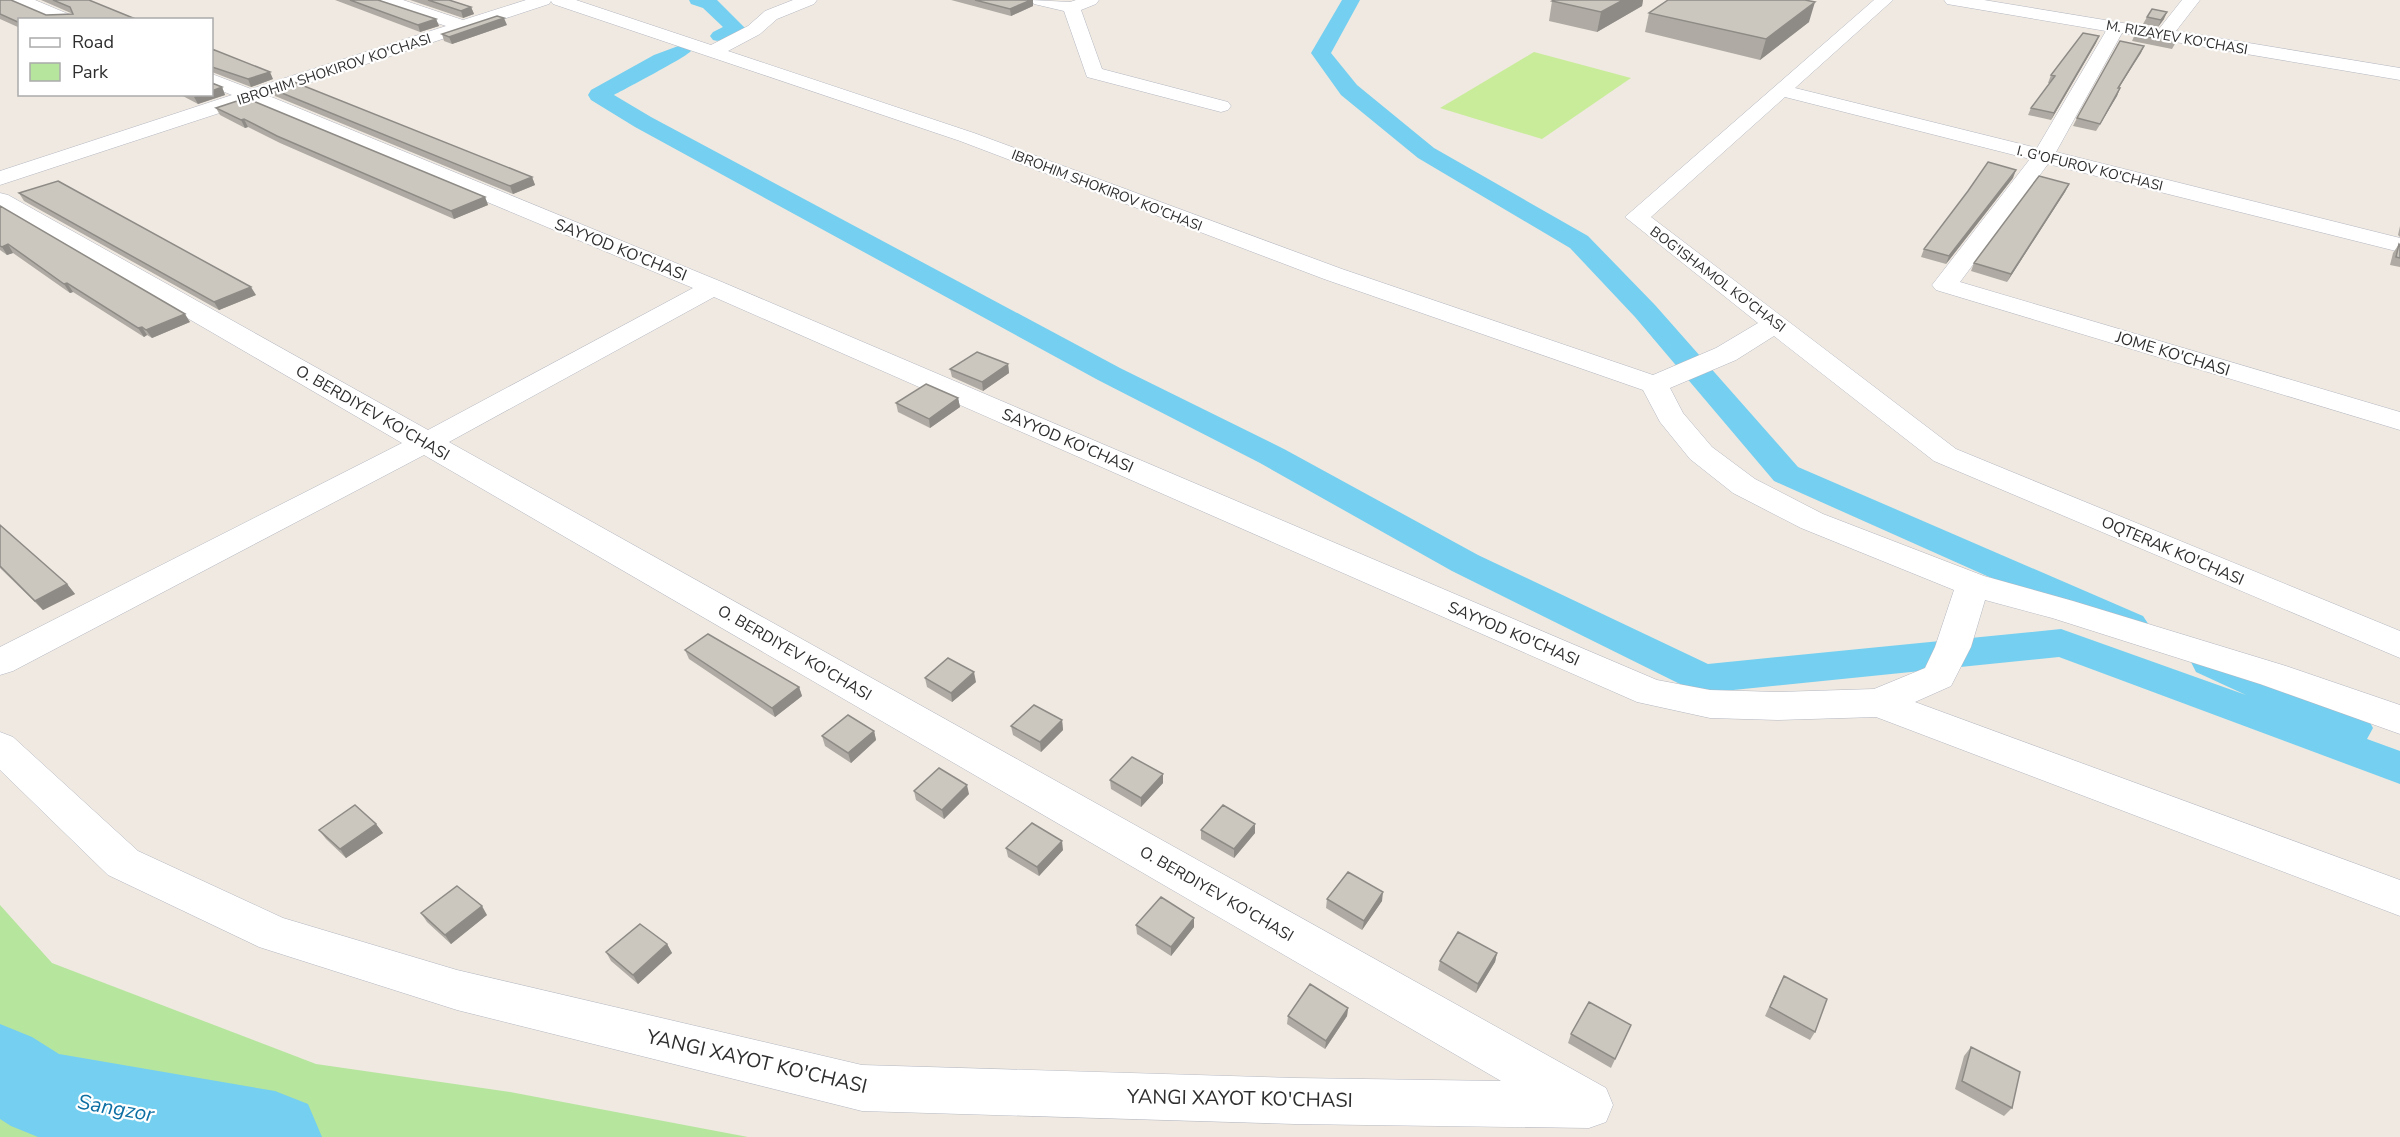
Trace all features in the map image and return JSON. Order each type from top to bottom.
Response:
[{"type":"street","points":[[20,0],[62,18]]},
{"type":"street","name":"IBROHIM SHOKIROV KO'CHASI","points":[[386,0],[463,26]]},
{"type":"street","name":"IBROHIM SHOKIROV KO'CHASI","points":[[0,178],[543,0]]},
{"type":"street","name":"IBROHIM SHOKIROV KO'CHASI","points":[[559,0],[967,137],[1333,274],[1666,379]]},
{"type":"street","points":[[712,52],[754,30],[771,15],[808,0]]},
{"type":"street","points":[[1040,0],[1072,8],[1090,0]]},
{"type":"street","name":"BOG'ISHAMOL KO'CHASI","points":[[1884,0],[1637,217],[1946,455]]},
{"type":"street","name":"M. RIZAYEV KO'CHASI","points":[[1953,0],[2400,74]]},
{"type":"street","points":[[2164,35],[2191,0]]},
{"type":"street","points":[[1072,8],[1094,73],[1221,106]]},
{"type":"street","points":[[2043,156],[2117,27]]},
{"type":"street","name":"SAYYOD KO'CHASI","points":[[213,80],[714,287],[1650,692],[1710,704],[1778,706],[1878,703],[1945,662],[1973,585]]},
{"type":"street","name":"I. G'OFUROV KO'CHASI","points":[[1780,90],[2400,245]]},
{"type":"street","name":"JOME KO'CHASI","points":[[2043,156],[1945,285],[2400,421]]},
{"type":"street","name":"O. BERDIYEV KO'CHASI","points":[[0,200],[1589,1105]]},
{"type":"street","points":[[0,662],[427,442],[714,287]]},
{"type":"street","points":[[1776,323],[1726,354],[1666,379],[1670,416],[1701,453],[1744,486],[1812,521],[1973,585],[2061,609],[2273,675],[2400,720]]},
{"type":"street","name":"OQTERAK KO'CHASI","points":[[1946,455],[2400,645]]},
{"type":"street","points":[[1878,703],[2400,898]]},
{"type":"street","name":"YANGI XAYOT KO'CHASI","points":[[0,747],[123,863],[274,934],[456,990],[862,1088],[1295,1101],[1589,1105]]},
{"type":"green space","points":[[1534,52],[1631,78],[1542,139],[1440,108]]},
{"type":"green space","points":[[0,905],[52,963],[316,1064],[510,1092],[748,1137],[0,1137]]},
{"type":"building","points":[[0,0],[11,0],[46,15],[73,14],[70,7],[53,0],[89,0],[133,18],[18,18],[18,22],[0,14]]},
{"type":"building","points":[[350,0],[378,0],[436,19],[418,25]]},
{"type":"building","points":[[428,0],[449,0],[471,7],[461,11]]},
{"type":"building","points":[[975,0],[1031,0],[1010,9]]},
{"type":"building","points":[[1623,0],[1601,12],[1552,1]]},
{"type":"building","points":[[1668,0],[1805,0],[1815,2],[1766,39],[1649,13]]},
{"type":"building","points":[[2152,9],[2167,12],[2161,20],[2147,17]]},
{"type":"building","points":[[497,16],[504,18],[449,37],[442,34]]},
{"type":"building","points":[[2138,30],[2179,37],[2176,42],[2135,34]]},
{"type":"building","points":[[2083,33],[2099,36],[2054,113],[2031,108],[2055,76],[2051,75]]},
{"type":"building","points":[[2120,41],[2144,46],[2118,88],[2120,88],[2100,124],[2077,118]]},
{"type":"building","points":[[213,49],[270,72],[248,79],[213,67]]},
{"type":"building","points":[[294,82],[532,177],[510,186],[272,89]]},
{"type":"building","points":[[213,83],[222,87],[213,91]]},
{"type":"building","points":[[246,98],[485,197],[451,211],[216,108]]},
{"type":"building","points":[[1988,162],[2016,170],[1949,256],[1924,249],[1968,191]]},
{"type":"building","points":[[2039,176],[2069,184],[2011,274],[1974,263]]},
{"type":"building","points":[[58,181],[251,287],[214,302],[19,193]]},
{"type":"building","points":[[0,206],[185,314],[146,330],[142,327],[138,328],[67,283],[64,284],[8,244],[0,246]]},
{"type":"building","points":[[2400,245],[2400,258],[2396,257]]},
{"type":"building","points":[[977,352],[1008,364],[982,382],[950,369]]},
{"type":"building","points":[[926,384],[958,398],[929,419],[896,403]]},
{"type":"building","points":[[0,525],[67,584],[35,601],[0,566]]},
{"type":"building","points":[[708,634],[799,687],[772,708],[685,650]]},
{"type":"building","points":[[948,658],[974,672],[951,693],[925,678]]},
{"type":"building","points":[[1034,705],[1062,720],[1040,742],[1011,726]]},
{"type":"building","points":[[848,715],[874,731],[848,753],[822,736]]},
{"type":"building","points":[[1132,757],[1163,774],[1141,798],[1110,780]]},
{"type":"building","points":[[939,768],[967,785],[942,810],[914,791]]},
{"type":"building","points":[[355,805],[376,824],[340,849],[319,830]]},
{"type":"building","points":[[1223,805],[1255,824],[1234,849],[1201,830]]},
{"type":"building","points":[[1032,823],[1062,841],[1037,867],[1006,848]]},
{"type":"building","points":[[1348,872],[1383,892],[1364,921],[1327,899]]},
{"type":"building","points":[[457,886],[482,906],[445,935],[421,913]]},
{"type":"building","points":[[1161,897],[1194,918],[1171,947],[1136,925]]},
{"type":"building","points":[[640,924],[667,944],[633,975],[606,952]]},
{"type":"building","points":[[1458,932],[1497,953],[1478,984],[1440,961]]},
{"type":"building","points":[[1784,976],[1827,999],[1815,1032],[1770,1007]]},
{"type":"building","points":[[1310,984],[1348,1008],[1326,1041],[1288,1016]]},
{"type":"building","points":[[1589,1002],[1631,1025],[1615,1059],[1571,1034]]},
{"type":"building","points":[[1971,1047],[2020,1072],[2012,1108],[1962,1081]]},
{"type":"waterway","points":[[698,0],[710,4],[736,29],[720,36]]},
{"type":"waterway","points":[[1351,0],[1321,53],[1349,90],[1426,153],[1579,242],[1645,311],[1786,474],[2130,625]]},
{"type":"waterway","points":[[681,51],[661,59],[599,95],[643,122],[1109,374],[1272,456],[1465,563],[1704,679],[2061,643],[2400,768]]},
{"type":"waterway","points":[[2210,662],[2353,728]]},
{"type":"waterway","name":"Sangzor","points":[[0,1067],[43,1095],[275,1137]]}]
